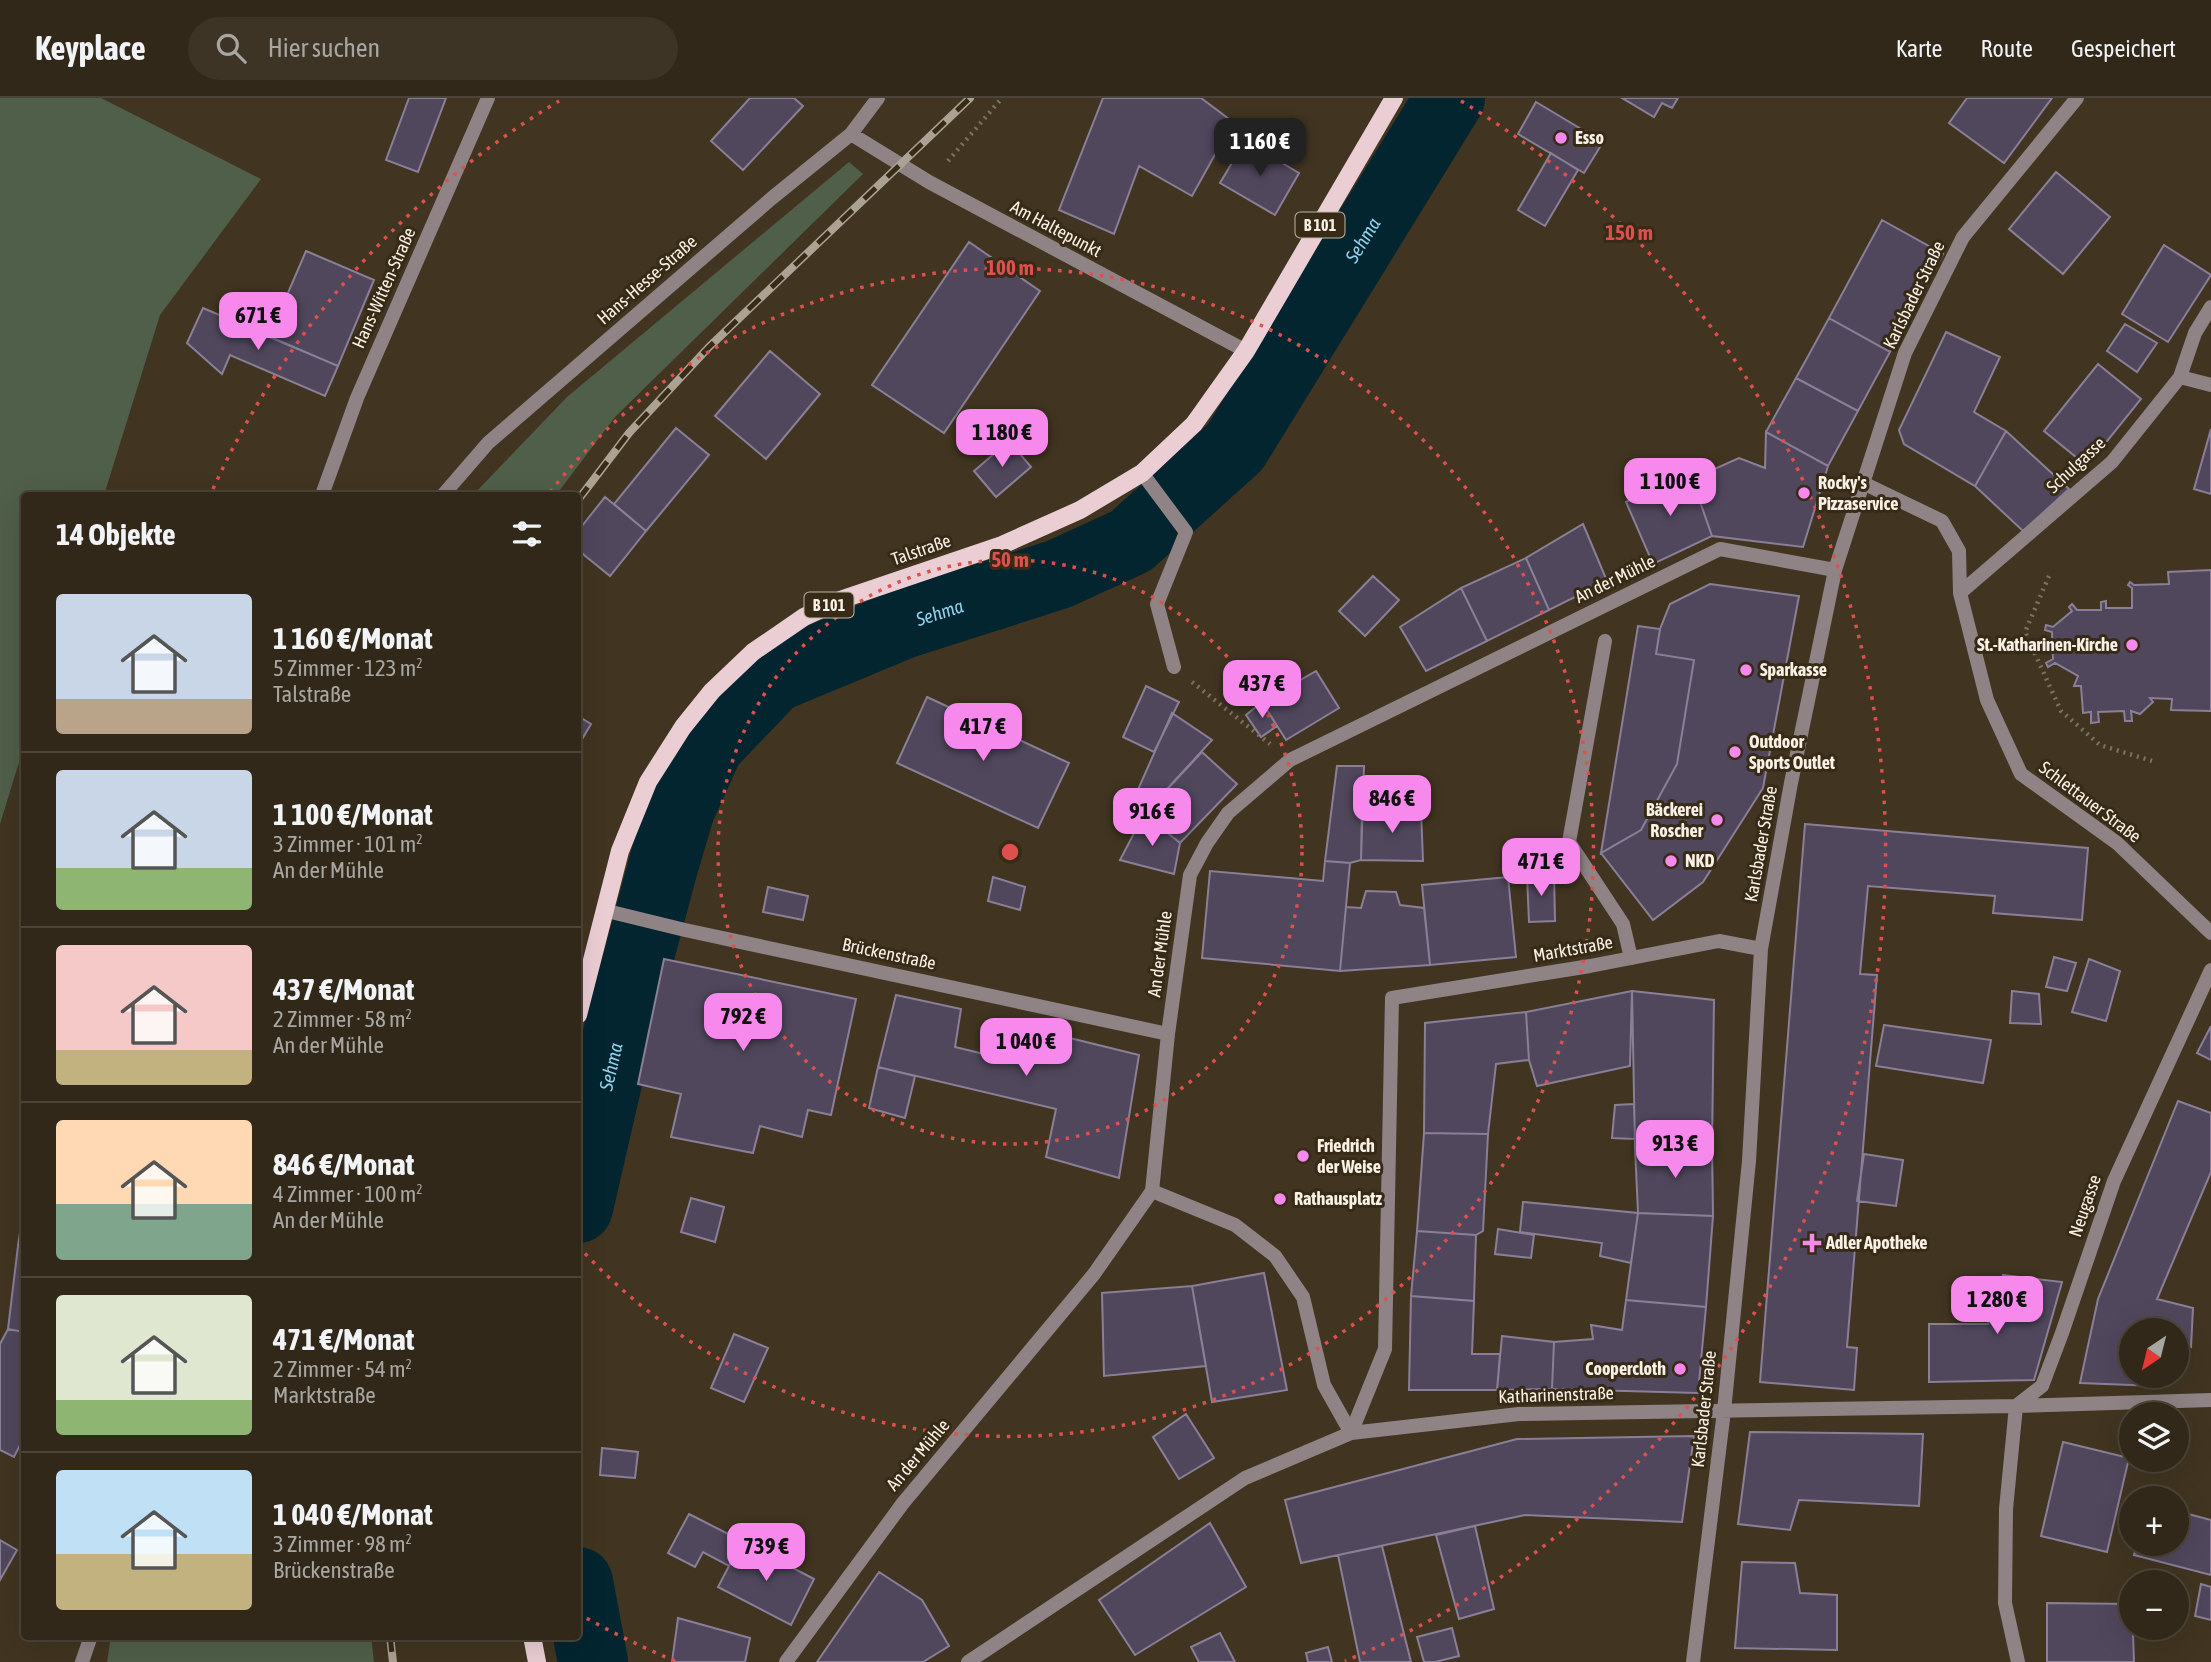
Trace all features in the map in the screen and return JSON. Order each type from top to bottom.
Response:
[{"type":"main road","name":"Talstraße","points":[[581,1002],[620,851],[648,782],[682,727],[712,691],[753,652],[804,617],[843,599],[1002,545],[1080,510],[1142,473],[1194,424],[1246,351],[1394,98]]},
{"type":"main road","points":[[533,1640],[537,1662]]},
{"type":"street","name":"Hans-Witten-Straße","points":[[323,492],[357,398],[488,98]]},
{"type":"street","name":"Hans-Hesse-Straße","points":[[446,492],[488,443],[772,198],[851,135],[878,98]]},
{"type":"street","name":"Karlsbader Straße","points":[[1693,1662],[1724,1411],[1749,1161],[1761,949],[1791,783],[1835,570],[1905,353],[1964,237],[2077,98]]},
{"type":"street","name":"Am Haltepunkt","points":[[851,135],[929,182],[1246,351]]},
{"type":"street","name":"Schulgasse","points":[[1960,593],[2112,462],[2180,377],[2195,333],[2211,307]]},
{"type":"street","points":[[2180,377],[2211,385]]},
{"type":"street","points":[[1142,473],[1186,532],[1157,604],[1174,667]]},
{"type":"street","name":"Schlettauer Straße","points":[[1863,483],[1942,521],[1959,551],[1960,593],[1987,700],[2021,774],[2117,843],[2211,933]]},
{"type":"street","name":"An der Mühle","points":[[786,1662],[903,1503],[1094,1274],[1152,1191],[1168,1034],[1190,875],[1207,843],[1228,813],[1290,760],[1720,549],[1835,570]]},
{"type":"street","points":[[1605,640],[1569,842],[1623,924],[1631,958]]},
{"type":"street","name":"Brückenstraße","points":[[603,910],[684,930],[1168,1034]]},
{"type":"street","name":"Marktstraße","points":[[1351,1433],[1385,1349],[1392,998],[1719,941],[1761,949]]},
{"type":"street","name":"Neugasse","points":[[2016,1406],[2042,1386],[2114,1181],[2211,970]]},
{"type":"street","points":[[1152,1191],[1235,1225],[1275,1255],[1303,1297],[1324,1385],[1351,1433]]},
{"type":"street","name":"Katharinenstraße","points":[[968,1662],[1245,1478],[1351,1433],[1519,1414],[2211,1400]]},
{"type":"street","points":[[2016,1406],[2006,1508],[2005,1603],[2018,1662]]},
{"type":"street","points":[[82,1662],[90,1640]]},
{"type":"path","points":[[929,182],[1002,98]]},
{"type":"path","points":[[2049,576],[2025,632],[2061,711],[2100,746],[2152,761]]},
{"type":"path","points":[[1174,667],[1290,760]]},
{"type":"green space","points":[[0,98],[101,98],[261,179],[160,315],[105,492],[21,492],[21,756],[0,824]]},
{"type":"green space","points":[[849,162],[863,174],[615,417],[558,492],[476,492],[567,397]]},
{"type":"green space","points":[[110,1640],[371,1640],[374,1662],[107,1662]]},
{"type":"building","points":[[409,98],[446,98],[418,172],[386,160]]},
{"type":"building","points":[[750,98],[794,98],[803,106],[743,170],[711,141]]},
{"type":"building","points":[[1103,98],[1201,98],[1233,122],[1192,196],[1139,166],[1114,234],[1059,210]]},
{"type":"building","points":[[1622,98],[1678,98],[1672,108],[1662,103],[1654,117]]},
{"type":"building","points":[[1967,98],[2052,98],[2004,163],[1949,123]]},
{"type":"building","name":"Esso","points":[[1536,102],[1603,142],[1584,173],[1518,134]]},
{"type":"building","points":[[1245,141],[1299,173],[1275,215],[1220,183]]},
{"type":"building","name":"Esso","points":[[1551,153],[1578,170],[1545,226],[1518,210]]},
{"type":"building","points":[[2056,172],[2110,217],[2063,274],[2009,229]]},
{"type":"building","points":[[1882,220],[1943,254],[1890,352],[1829,318]]},
{"type":"building","points":[[969,242],[1040,291],[944,433],[872,385]]},
{"type":"building","points":[[2164,245],[2211,275],[2168,342],[2122,314]]},
{"type":"building","points":[[306,251],[374,280],[338,366],[269,337]]},
{"type":"building","points":[[203,308],[338,366],[325,396],[230,355],[222,374],[187,343]]},
{"type":"building","points":[[1829,318],[1890,352],[1858,411],[1796,378]]},
{"type":"building","points":[[2125,324],[2157,343],[2137,372],[2107,351]]},
{"type":"building","points":[[1946,332],[2000,357],[1974,412],[2006,431],[1975,486],[1904,444],[1899,430]]},
{"type":"building","points":[[770,351],[820,394],[766,459],[715,416]]},
{"type":"building","points":[[2098,364],[2141,399],[2087,466],[2044,431]]},
{"type":"building","points":[[1796,378],[1858,411],[1828,466],[1766,432]]},
{"type":"building","points":[[676,428],[709,455],[646,531],[614,504]]},
{"type":"building","points":[[2211,429],[2211,494],[2194,489]]},
{"type":"building","points":[[2006,431],[2069,489],[2023,531],[1975,486]]},
{"type":"building","points":[[1766,432],[1828,466],[1803,547],[1712,536],[1692,479],[1739,458],[1765,468]]},
{"type":"building","points":[[1009,441],[1031,467],[996,497],[974,471]]},
{"type":"building","points":[[1689,470],[1712,536],[1653,564],[1626,502]]},
{"type":"building","points":[[605,497],[646,531],[610,576],[581,552],[581,527]]},
{"type":"building","points":[[1583,524],[1607,581],[1549,610],[1526,558]]},
{"type":"building","points":[[1526,558],[1549,610],[1487,641],[1461,588]]},
{"type":"building","name":"St.-Katharinen-Kirche","points":[[2211,570],[2211,711],[2171,710],[2172,699],[2150,698],[2153,702],[2140,714],[2131,711],[2132,721],[2125,721],[2124,711],[2098,712],[2099,722],[2091,723],[2091,712],[2083,713],[2081,686],[2074,686],[2078,676],[2055,663],[2048,667],[2046,663],[2053,659],[2052,632],[2045,630],[2046,625],[2053,627],[2072,611],[2069,607],[2072,604],[2077,610],[2101,610],[2101,602],[2106,601],[2106,608],[2132,608],[2132,588],[2128,585],[2130,582],[2134,585],[2169,584],[2168,572]]},
{"type":"building","points":[[1373,576],[1399,600],[1365,636],[1339,611]]},
{"type":"building","points":[[1710,584],[1799,596],[1763,788],[1703,882],[1653,920],[1601,853],[1641,830],[1677,764],[1694,660],[1656,654],[1660,629],[1670,604]]},
{"type":"building","points":[[1461,588],[1487,641],[1426,671],[1400,627]]},
{"type":"building","points":[[1638,626],[1660,629],[1656,654],[1694,660],[1677,764],[1641,830],[1601,853]]},
{"type":"building","points":[[1316,671],[1339,708],[1286,740],[1262,702]]},
{"type":"building","points":[[1146,686],[1179,702],[1154,752],[1123,737]]},
{"type":"building","points":[[927,697],[1069,763],[1038,828],[897,763]]},
{"type":"building","points":[[1262,702],[1277,726],[1261,737],[1246,715]]},
{"type":"building","points":[[1172,713],[1212,740],[1144,814],[1132,803]]},
{"type":"building","points":[[581,718],[591,724],[581,741]]},
{"type":"building","points":[[1202,752],[1237,784],[1180,843],[1144,814]]},
{"type":"building","points":[[1337,766],[1364,766],[1361,860],[1350,863],[1325,861]]},
{"type":"building","points":[[1362,809],[1421,810],[1423,861],[1361,860]]},
{"type":"building","points":[[1144,814],[1180,843],[1174,874],[1120,860]]},
{"type":"building","points":[[1805,824],[2088,848],[2082,920],[1993,913],[1995,896],[1868,886],[1860,974],[1877,975],[1847,1347],[1857,1348],[1854,1390],[1760,1382]]},
{"type":"building","points":[[1325,861],[1350,863],[1340,971],[1202,958],[1210,871],[1323,881]]},
{"type":"building","points":[[1554,873],[1555,921],[1529,922],[1527,876]]},
{"type":"building","points":[[993,877],[1025,887],[1020,910],[988,901]]},
{"type":"building","points":[[1508,877],[1516,957],[1430,965],[1422,885]]},
{"type":"building","points":[[768,887],[808,896],[803,920],[763,912]]},
{"type":"building","points":[[1366,891],[1396,892],[1400,905],[1424,908],[1430,965],[1340,971],[1346,907],[1361,908]]},
{"type":"building","points":[[2054,957],[2076,963],[2067,991],[2046,987]]},
{"type":"building","points":[[664,959],[856,999],[831,1115],[808,1110],[802,1137],[760,1126],[753,1153],[671,1137],[681,1094],[638,1084]]},
{"type":"building","points":[[2089,959],[2120,971],[2106,1021],[2072,1012]]},
{"type":"building","points":[[1632,991],[1630,1066],[1537,1086],[1529,1060],[1526,1012]]},
{"type":"building","points":[[1632,991],[1714,1000],[1712,1145],[1635,1147]]},
{"type":"building","points":[[2012,991],[2039,994],[2041,1024],[2010,1023]]},
{"type":"building","points":[[896,995],[961,1009],[955,1047],[1005,1059],[1017,1025],[1139,1055],[1119,1178],[1046,1157],[1056,1109],[878,1067]]},
{"type":"building","points":[[1526,1012],[1529,1060],[1496,1064],[1488,1134],[1424,1133],[1425,1023]]},
{"type":"building","points":[[1884,1025],[1991,1040],[1983,1083],[1876,1066]]},
{"type":"building","points":[[2211,1026],[2211,1060],[2197,1053]]},
{"type":"building","points":[[878,1067],[915,1076],[905,1118],[869,1108]]},
{"type":"building","points":[[2178,1101],[2211,1113],[2211,1172],[2157,1299],[2193,1308],[2191,1347],[2189,1318],[2119,1318],[2119,1385],[2080,1383],[2098,1299]]},
{"type":"building","points":[[1634,1104],[1635,1139],[1612,1138],[1615,1105]]},
{"type":"building","points":[[1424,1133],[1488,1134],[1483,1231],[1476,1235],[1417,1231]]},
{"type":"building","points":[[1712,1145],[1713,1216],[1638,1213],[1635,1147]]},
{"type":"building","points":[[1864,1154],[1903,1160],[1896,1206],[1857,1201]]},
{"type":"building","points":[[691,1198],[724,1207],[715,1242],[681,1232]]},
{"type":"building","points":[[1523,1202],[1638,1213],[1631,1263],[1600,1256],[1602,1243],[1520,1232]]},
{"type":"building","points":[[1638,1213],[1713,1216],[1706,1307],[1626,1300]]},
{"type":"building","points":[[21,1226],[21,1246],[18,1246]]},
{"type":"building","points":[[1498,1229],[1534,1235],[1531,1258],[1495,1254]]},
{"type":"building","points":[[1417,1231],[1476,1235],[1474,1301],[1411,1296]]},
{"type":"building","points":[[18,1246],[21,1246],[21,1331],[8,1329]]},
{"type":"building","points":[[1264,1273],[1287,1390],[1212,1402],[1192,1286]]},
{"type":"building","points":[[2003,1275],[2062,1282],[2034,1380],[1929,1382],[1929,1324],[1988,1324]]},
{"type":"building","points":[[1192,1286],[1206,1366],[1104,1376],[1102,1293]]},
{"type":"building","points":[[1411,1296],[1474,1301],[1472,1354],[1500,1354],[1497,1390],[1409,1390]]},
{"type":"building","points":[[1626,1300],[1706,1307],[1698,1393],[1552,1389],[1554,1342],[1593,1339],[1591,1325],[1622,1330]]},
{"type":"building","points":[[8,1329],[21,1331],[21,1443],[14,1457],[0,1450],[0,1344]]},
{"type":"building","points":[[734,1334],[768,1348],[744,1402],[711,1388]]},
{"type":"building","points":[[1502,1336],[1554,1342],[1552,1389],[1497,1390]]},
{"type":"building","points":[[1186,1414],[1214,1458],[1179,1479],[1153,1437]]},
{"type":"building","points":[[1750,1432],[1923,1434],[1919,1506],[1799,1500],[1790,1530],[1738,1524]]},
{"type":"building","points":[[1694,1436],[1682,1522],[1525,1515],[1301,1563],[1285,1500],[1517,1439]]},
{"type":"building","points":[[2063,1442],[2119,1456],[2119,1472],[2126,1472],[2122,1486],[2119,1486],[2119,1501],[2107,1552],[2041,1536]]},
{"type":"building","points":[[602,1448],[638,1452],[635,1478],[600,1475]]},
{"type":"building","points":[[689,1514],[742,1541],[729,1566],[703,1552],[695,1567],[668,1553]]},
{"type":"building","points":[[2189,1514],[2211,1520],[2211,1575],[2138,1556],[2189,1556]]},
{"type":"building","points":[[1210,1523],[1246,1587],[1135,1655],[1099,1600]]},
{"type":"building","points":[[1475,1526],[1494,1609],[1459,1619],[1436,1535]]},
{"type":"building","points":[[0,1540],[17,1550],[0,1580]]},
{"type":"building","points":[[742,1541],[814,1579],[791,1625],[718,1587]]},
{"type":"building","points":[[1382,1546],[1411,1662],[1360,1662],[1338,1555]]},
{"type":"building","points":[[1742,1562],[1795,1563],[1800,1593],[1837,1595],[1837,1650],[1735,1648]]},
{"type":"building","points":[[879,1572],[922,1600],[949,1646],[923,1662],[817,1662]]},
{"type":"building","points":[[2201,1584],[2211,1587],[2211,1620],[2195,1616]]},
{"type":"building","points":[[2047,1603],[2119,1604],[2119,1640],[2133,1640],[2134,1662],[2047,1662]]},
{"type":"building","points":[[678,1618],[750,1638],[745,1662],[672,1662]]},
{"type":"building","points":[[1452,1628],[1459,1656],[1424,1662],[1417,1637]]},
{"type":"building","points":[[1220,1633],[1235,1662],[1199,1662],[1191,1647]]},
{"type":"building","points":[[1328,1647],[1332,1662],[1308,1662],[1306,1653]]},
{"type":"waterway","name":"Sehma","points":[[581,1195],[619,1030],[664,863],[680,809],[709,745],[773,678],[903,624],[1059,574],[1131,541],[1235,447],[1450,98]]},
{"type":"waterway","name":"Sehma","points":[[581,1598],[593,1662]]},
{"type":"railway","points":[[581,496],[629,433],[709,347],[970,98]]},
{"type":"railway","points":[[390,1640],[393,1662]]},
{"type":"place","name":"Esso","points":[[1561,138]]},
{"type":"place","name":"Rocky's Pizzaservice","points":[[1804,493]]},
{"type":"place","name":"St.-Katharinen-Kirche","points":[[2132,645]]},
{"type":"place","name":"Sparkasse","points":[[1746,670]]},
{"type":"place","name":"Outdoor Sports Outlet","points":[[1735,752]]},
{"type":"place","name":"Bäckerei Roscher","points":[[1717,820]]},
{"type":"place","name":"NKD","points":[[1671,861]]},
{"type":"place","name":"Friedrich der Weise","points":[[1303,1156]]},
{"type":"place","name":"Rathausplatz","points":[[1280,1199]]},
{"type":"place","name":"Adler Apotheke","points":[[1812,1243]]},
{"type":"place","name":"Coopercloth","points":[[1680,1369]]}]
